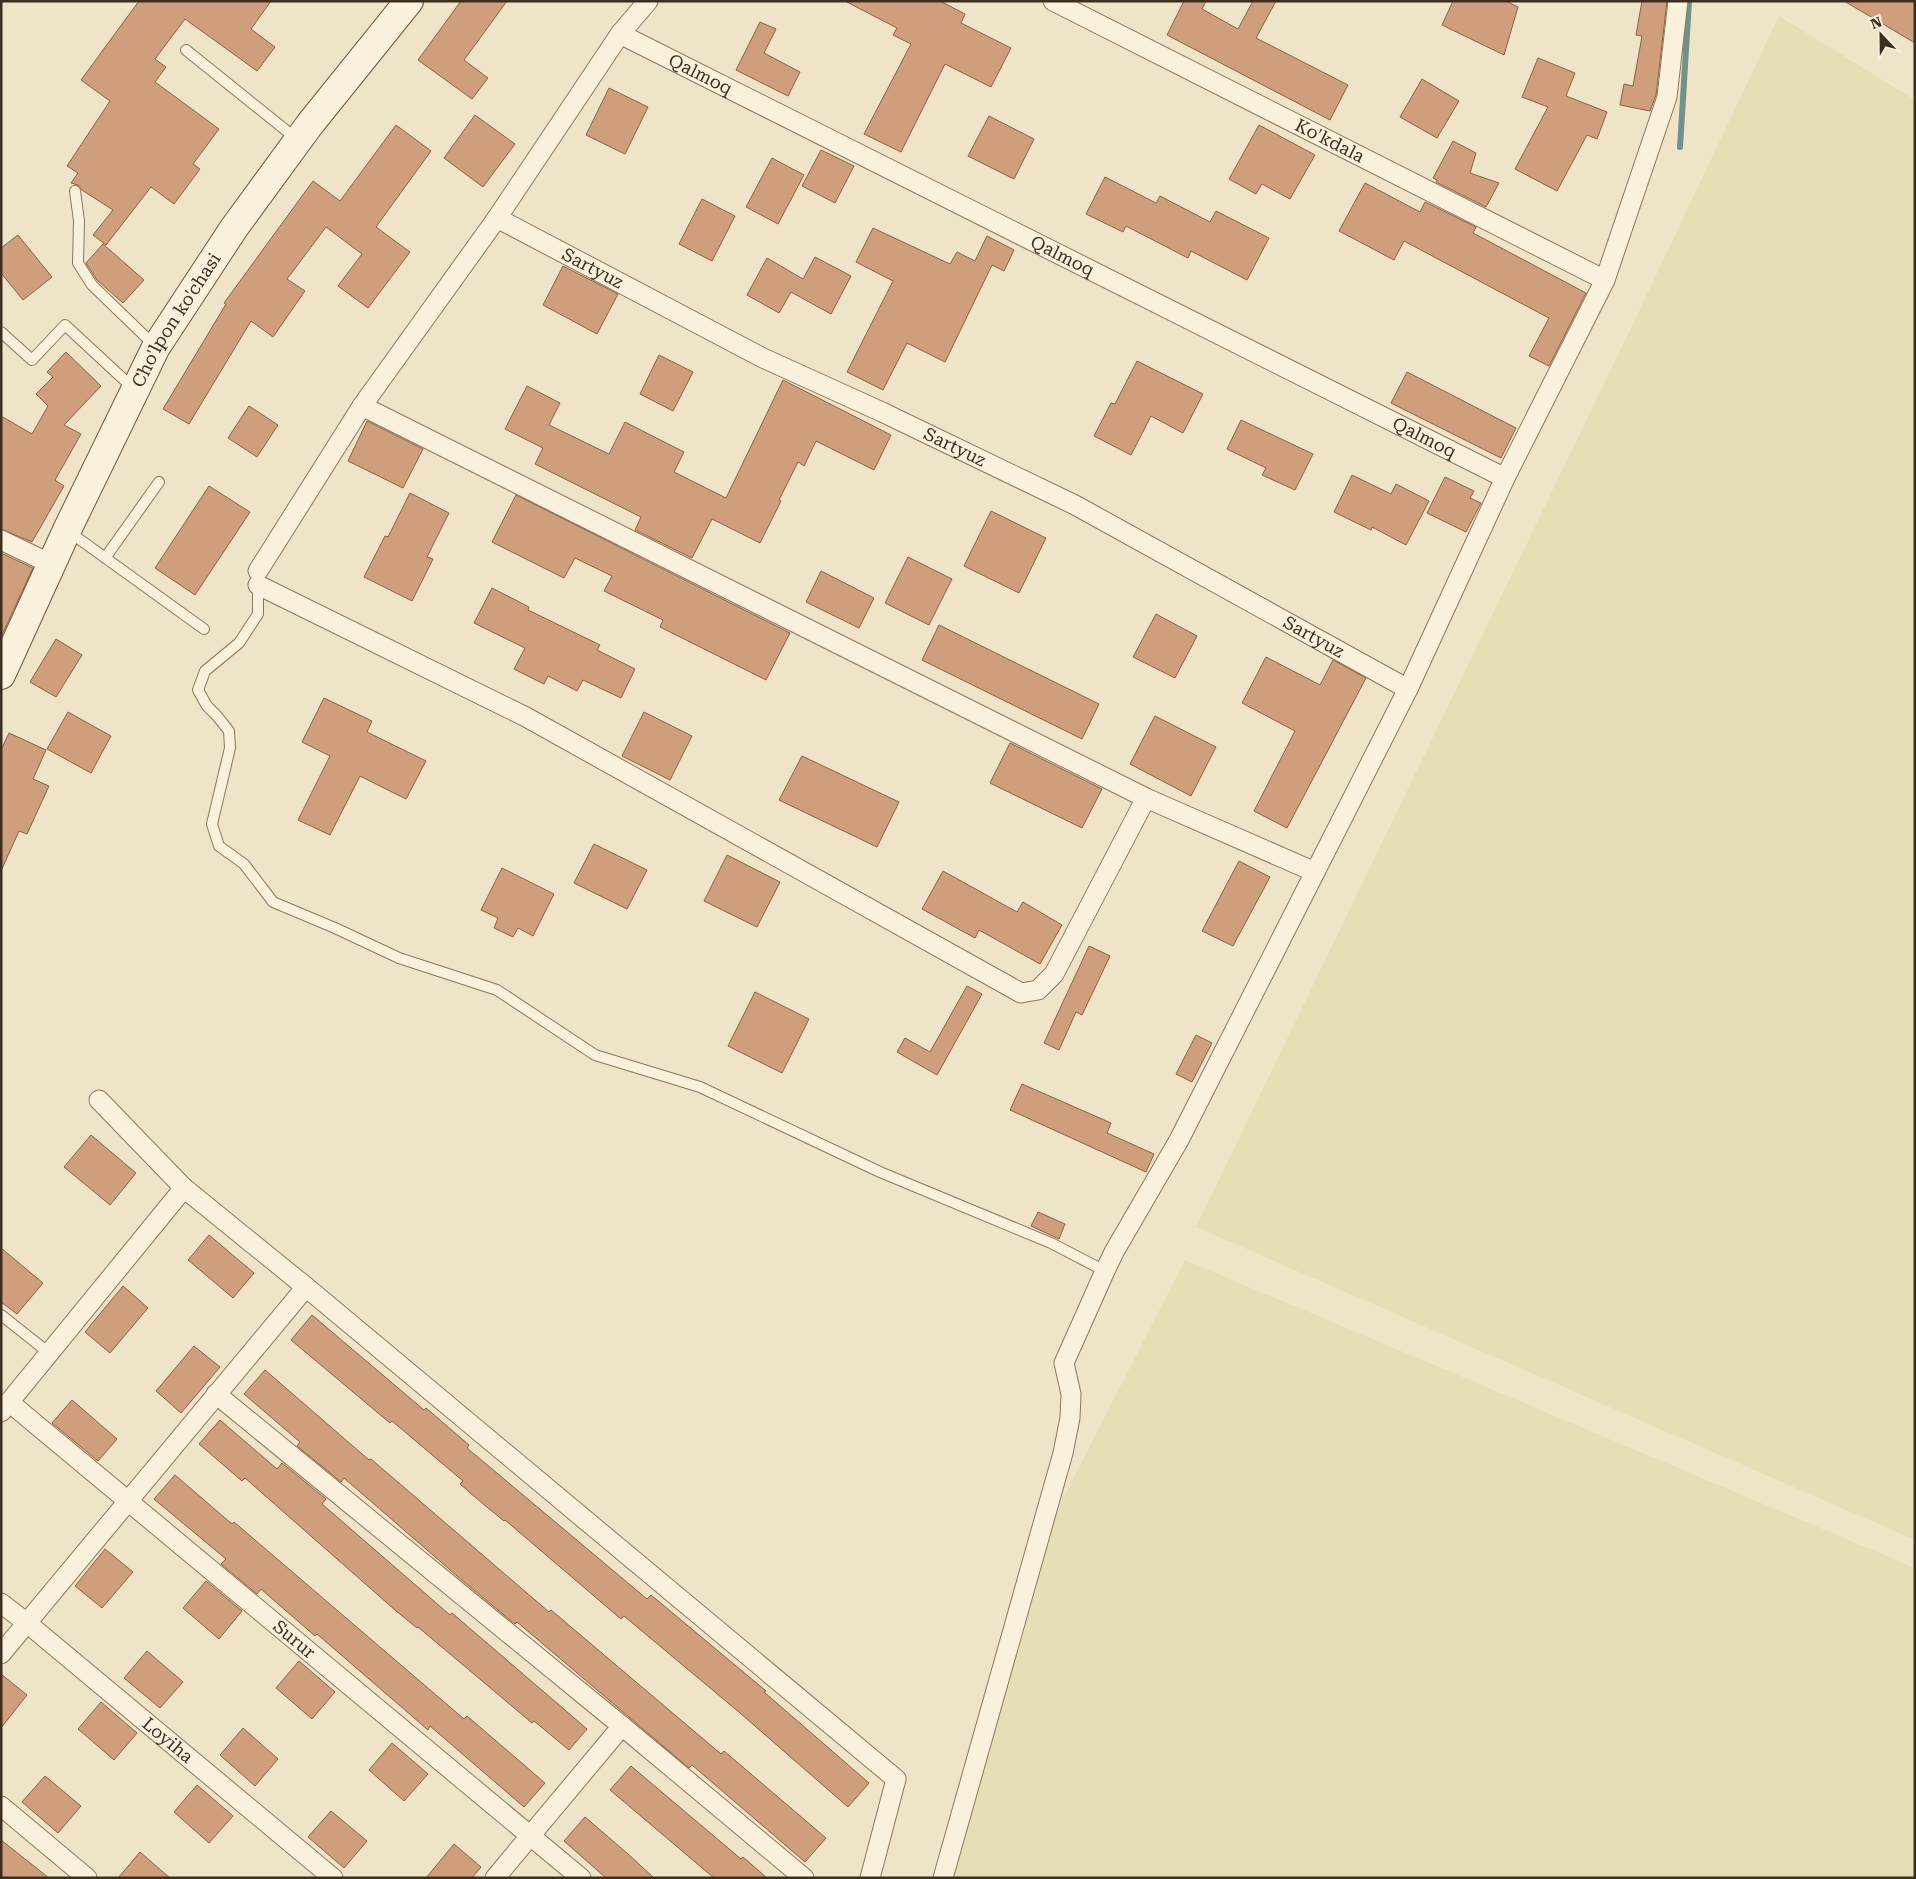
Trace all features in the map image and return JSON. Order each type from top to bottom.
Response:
[{"type":"main road","name":"Cho'lpon ko'chasi","points":[[1,676],[67,530],[156,347],[234,228],[298,141],[409,1]]},
{"type":"street","points":[[648,1],[620,34],[497,218],[362,406],[258,578],[526,718],[1021,993],[1038,990],[1054,974],[1146,798]]},
{"type":"street","name":"Ko'kdala","points":[[1053,1],[1605,280]]},
{"type":"street","points":[[942,1878],[1063,1453],[1070,1418],[1071,1394],[1064,1362],[1114,1252],[1179,1140],[1408,688],[1505,478],[1605,280],[1667,98],[1678,1]]},
{"type":"street","name":"Qalmoq","points":[[620,34],[1505,478]]},
{"type":"street","name":"Sartyuz","points":[[497,218],[763,358],[882,412],[1075,505],[1408,688]]},
{"type":"street","points":[[362,406],[1146,798],[1315,872]]},
{"type":"street","points":[[1,540],[51,564]]},
{"type":"street","points":[[99,1100],[184,1188],[306,1287],[896,1779],[870,1878]]},
{"type":"street","points":[[5,1407],[184,1188]]},
{"type":"street","points":[[1,1654],[306,1287]]},
{"type":"street","points":[[216,1394],[622,1726],[804,1878]]},
{"type":"street","name":"Surur","points":[[5,1407],[129,1502],[581,1878]]},
{"type":"street","name":"Loyiha","points":[[1,1604],[27,1623],[333,1878]]},
{"type":"street","points":[[495,1878],[622,1726]]},
{"type":"street","points":[[1,1806],[86,1878]]},
{"type":"lane","points":[[186,50],[298,141]]},
{"type":"lane","points":[[76,191],[79,221],[78,263],[92,284],[156,347]]},
{"type":"lane","points":[[1,332],[32,360],[65,325],[136,390]]},
{"type":"lane","points":[[105,558],[159,482]]},
{"type":"lane","points":[[67,530],[204,629]]},
{"type":"lane","points":[[258,578],[258,614],[239,643],[205,671],[198,690],[206,706],[229,731],[230,748],[212,824],[219,846],[244,864],[273,902],[399,958],[497,990],[595,1055],[700,1086],[880,1172],[1051,1243],[1105,1271]]},
{"type":"lane","points":[[1,1315],[49,1353]]},
{"type":"shaded area","points":[[1779,16],[1915,100],[1915,1540],[1196,1227],[1631,328]]},
{"type":"shaded area","points":[[1185,1260],[1915,1568],[1915,1878],[949,1878],[1050,1524]]},
{"type":"building","points":[[139,1],[271,1],[251,29],[275,47],[257,71],[185,19],[155,59],[166,67],[155,82],[219,129],[193,164],[200,169],[174,204],[151,187],[106,245],[93,235],[113,210],[82,190],[78,185],[71,183],[78,173],[67,166],[110,101],[81,80]]},
{"type":"building","points":[[461,1],[507,1],[464,60],[488,78],[472,99],[418,60]]},
{"type":"building","points":[[845,1],[940,1],[965,14],[961,23],[1011,48],[991,87],[945,64],[901,152],[864,134],[911,44],[893,35],[897,28]]},
{"type":"building","points":[[1184,1],[1206,1],[1202,9],[1238,29],[1253,1],[1276,1],[1256,38],[1348,85],[1330,120],[1167,35]]},
{"type":"building","points":[[1453,1],[1506,1],[1518,7],[1504,55],[1442,25]]},
{"type":"building","points":[[1642,1],[1667,1],[1656,95],[1650,111],[1620,105],[1624,84],[1633,86],[1642,36],[1636,35]]},
{"type":"building","points":[[1844,1],[1915,1],[1915,43]]},
{"type":"building","points":[[760,22],[776,29],[764,53],[800,72],[788,96],[736,70]]},
{"type":"building","points":[[1538,58],[1575,73],[1566,96],[1607,112],[1597,139],[1587,135],[1557,191],[1515,169],[1548,107],[1522,97]]},
{"type":"building","points":[[1422,79],[1459,101],[1437,138],[1400,117]]},
{"type":"building","points":[[609,88],[648,107],[625,154],[586,135]]},
{"type":"building","points":[[475,115],[515,144],[483,187],[444,158]]},
{"type":"building","points":[[989,116],[1034,139],[1014,179],[968,156]]},
{"type":"building","points":[[396,125],[431,151],[376,227],[410,252],[368,308],[338,286],[362,254],[326,227],[287,279],[305,291],[273,337],[251,321],[189,424],[163,409],[226,304],[224,303],[313,181],[340,201]]},
{"type":"building","points":[[1259,125],[1315,155],[1290,199],[1262,184],[1256,194],[1229,179]]},
{"type":"building","points":[[1453,141],[1476,153],[1470,173],[1499,183],[1486,207],[1436,182],[1437,180],[1433,178]]},
{"type":"building","points":[[821,150],[854,166],[835,203],[802,186]]},
{"type":"building","points":[[772,158],[804,175],[778,224],[746,207]]},
{"type":"building","points":[[1105,177],[1156,203],[1160,196],[1210,222],[1216,211],[1269,238],[1247,280],[1191,251],[1188,258],[1126,226],[1123,232],[1086,214]]},
{"type":"building","points":[[1365,183],[1420,212],[1425,202],[1476,227],[1473,233],[1586,293],[1549,366],[1529,356],[1549,318],[1404,241],[1394,260],[1339,231]]},
{"type":"building","points":[[702,199],[735,216],[712,261],[679,244]]},
{"type":"building","points":[[873,228],[950,264],[957,252],[975,261],[987,236],[1014,250],[1004,271],[992,265],[945,362],[907,343],[883,390],[847,372],[893,281],[856,262]]},
{"type":"building","points":[[18,235],[52,277],[23,300],[1,273],[1,248]]},
{"type":"building","points":[[103,244],[144,280],[123,303],[97,280],[86,263]]},
{"type":"building","points":[[815,257],[851,276],[831,314],[791,292],[779,313],[747,295],[767,258],[803,279]]},
{"type":"building","points":[[563,266],[618,294],[597,334],[543,305]]},
{"type":"building","points":[[66,352],[101,386],[64,425],[81,434],[55,480],[64,486],[32,542],[1,529],[1,416],[32,434],[48,406],[36,394],[53,377],[47,372]]},
{"type":"building","points":[[659,355],[693,372],[673,411],[640,394]]},
{"type":"building","points":[[1137,361],[1203,394],[1183,433],[1151,416],[1131,455],[1094,436],[1111,403],[1115,404]]},
{"type":"building","points":[[1407,372],[1516,428],[1501,458],[1391,403]]},
{"type":"building","points":[[783,380],[891,435],[874,470],[816,441],[804,466],[798,462],[760,543],[712,519],[692,558],[635,530],[641,517],[535,464],[543,448],[505,429],[527,386],[560,403],[549,425],[609,454],[625,422],[684,452],[674,472],[726,498]]},
{"type":"building","points":[[249,406],[278,425],[257,457],[228,438]]},
{"type":"building","points":[[1241,420],[1313,454],[1295,490],[1262,475],[1266,468],[1227,449]]},
{"type":"building","points":[[367,421],[423,449],[403,488],[348,461]]},
{"type":"building","points":[[1352,475],[1391,494],[1396,484],[1429,501],[1406,545],[1372,527],[1371,530],[1334,512]]},
{"type":"building","points":[[1445,477],[1474,491],[1470,498],[1481,503],[1466,532],[1427,513]]},
{"type":"building","points":[[209,486],[250,512],[195,595],[155,568]]},
{"type":"building","points":[[410,493],[449,513],[427,557],[433,559],[412,601],[364,577],[385,536],[388,537]]},
{"type":"building","points":[[516,495],[790,633],[766,680],[660,627],[663,620],[604,591],[612,576],[575,558],[564,578],[492,542]]},
{"type":"building","points":[[991,511],[1046,538],[1019,593],[964,566]]},
{"type":"building","points":[[1,553],[33,568],[1,637]]},
{"type":"building","points":[[908,557],[952,579],[929,625],[885,603]]},
{"type":"building","points":[[821,571],[874,598],[859,628],[806,602]]},
{"type":"building","points":[[492,588],[529,607],[528,610],[600,645],[597,650],[635,669],[621,698],[583,680],[577,691],[548,676],[544,684],[514,669],[525,648],[474,623]]},
{"type":"building","points":[[1156,614],[1197,636],[1175,678],[1133,657]]},
{"type":"building","points":[[939,625],[1099,704],[1082,739],[922,660]]},
{"type":"building","points":[[56,639],[82,655],[56,697],[30,682]]},
{"type":"building","points":[[1266,657],[1320,685],[1333,660],[1366,678],[1287,828],[1254,811],[1295,731],[1242,703]]},
{"type":"building","points":[[324,698],[372,721],[367,732],[426,761],[406,799],[360,776],[330,835],[298,820],[330,756],[302,742]]},
{"type":"building","points":[[68,712],[111,736],[91,773],[47,749]]},
{"type":"building","points":[[644,712],[692,736],[670,780],[622,756]]},
{"type":"building","points":[[1155,716],[1216,747],[1191,796],[1130,764]]},
{"type":"building","points":[[9,733],[46,750],[33,779],[49,786],[27,834],[19,831],[1,871],[1,750]]},
{"type":"building","points":[[1010,743],[1102,789],[1082,828],[990,783]]},
{"type":"building","points":[[802,756],[899,802],[877,847],[779,800]]},
{"type":"building","points":[[594,844],[647,870],[627,909],[574,883]]},
{"type":"building","points":[[727,855],[780,882],[757,927],[704,901]]},
{"type":"building","points":[[1239,861],[1270,877],[1233,946],[1202,931]]},
{"type":"building","points":[[502,868],[554,894],[533,936],[518,928],[513,937],[494,928],[498,918],[481,910]]},
{"type":"building","points":[[943,871],[1017,912],[1023,902],[1062,925],[1040,964],[979,930],[975,938],[922,909]]},
{"type":"building","points":[[1089,946],[1110,956],[1082,1015],[1076,1012],[1059,1050],[1044,1043]]},
{"type":"building","points":[[967,986],[982,994],[937,1075],[897,1052],[905,1038],[930,1052]]},
{"type":"building","points":[[755,992],[809,1019],[782,1073],[728,1046]]},
{"type":"building","points":[[1196,1035],[1212,1043],[1192,1082],[1176,1074]]},
{"type":"building","points":[[1022,1084],[1111,1123],[1107,1133],[1154,1154],[1146,1172],[1010,1110]]},
{"type":"building","points":[[91,1135],[136,1173],[110,1205],[64,1167]]},
{"type":"building","points":[[1038,1212],[1065,1224],[1059,1239],[1031,1226]]},
{"type":"building","points":[[209,1235],[254,1273],[233,1298],[188,1260]]},
{"type":"building","points":[[1,1248],[43,1283],[17,1314],[1,1302]]},
{"type":"building","points":[[123,1286],[148,1308],[110,1353],[85,1332]]},
{"type":"building","points":[[312,1315],[424,1410],[426,1408],[469,1445],[467,1448],[647,1599],[651,1595],[766,1691],[764,1692],[869,1783],[848,1807],[624,1616],[621,1619],[505,1520],[482,1503],[460,1484],[463,1481],[392,1421],[390,1423],[291,1340]]},
{"type":"building","points":[[194,1346],[220,1367],[181,1413],[156,1391]]},
{"type":"building","points":[[265,1370],[549,1612],[551,1610],[721,1754],[724,1751],[826,1838],[805,1862],[692,1765],[689,1768],[517,1622],[515,1624],[457,1576],[344,1478],[341,1482],[297,1446],[300,1442],[244,1394]]},
{"type":"building","points":[[72,1400],[117,1439],[98,1461],[52,1423]]},
{"type":"building","points":[[220,1420],[277,1469],[282,1463],[326,1499],[322,1504],[450,1615],[452,1613],[587,1729],[569,1750],[534,1721],[532,1723],[418,1627],[395,1610],[245,1478],[242,1481],[199,1444]]},
{"type":"building","points":[[175,1475],[232,1524],[234,1522],[464,1719],[467,1716],[545,1783],[524,1807],[430,1726],[428,1730],[317,1634],[315,1636],[261,1589],[257,1594],[221,1564],[226,1559],[154,1499]]},
{"type":"building","points":[[105,1549],[133,1572],[102,1608],[75,1586]]},
{"type":"building","points":[[206,1581],[242,1611],[219,1639],[183,1608]]},
{"type":"building","points":[[147,1651],[183,1682],[160,1708],[124,1678]]},
{"type":"building","points":[[299,1661],[335,1692],[312,1719],[276,1688]]},
{"type":"building","points":[[1,1674],[27,1695],[1,1728]]},
{"type":"building","points":[[101,1702],[137,1733],[114,1760],[78,1729]]},
{"type":"building","points":[[243,1728],[278,1759],[255,1786],[220,1755]]},
{"type":"building","points":[[392,1743],[428,1774],[404,1801],[369,1770]]},
{"type":"building","points":[[631,1766],[741,1859],[743,1857],[767,1878],[714,1878],[610,1790]]},
{"type":"building","points":[[45,1776],[81,1806],[58,1833],[22,1802]]},
{"type":"building","points":[[197,1785],[233,1816],[209,1843],[174,1812]]},
{"type":"building","points":[[331,1811],[367,1841],[344,1868],[308,1837]]},
{"type":"building","points":[[585,1817],[654,1878],[606,1878],[564,1841]]},
{"type":"building","points":[[1,1840],[49,1878],[1,1878]]},
{"type":"building","points":[[454,1844],[481,1867],[472,1878],[426,1878]]},
{"type":"building","points":[[140,1852],[170,1878],[118,1878]]},
{"type":"waterway","points":[[1680,147],[1689,1]]}]
